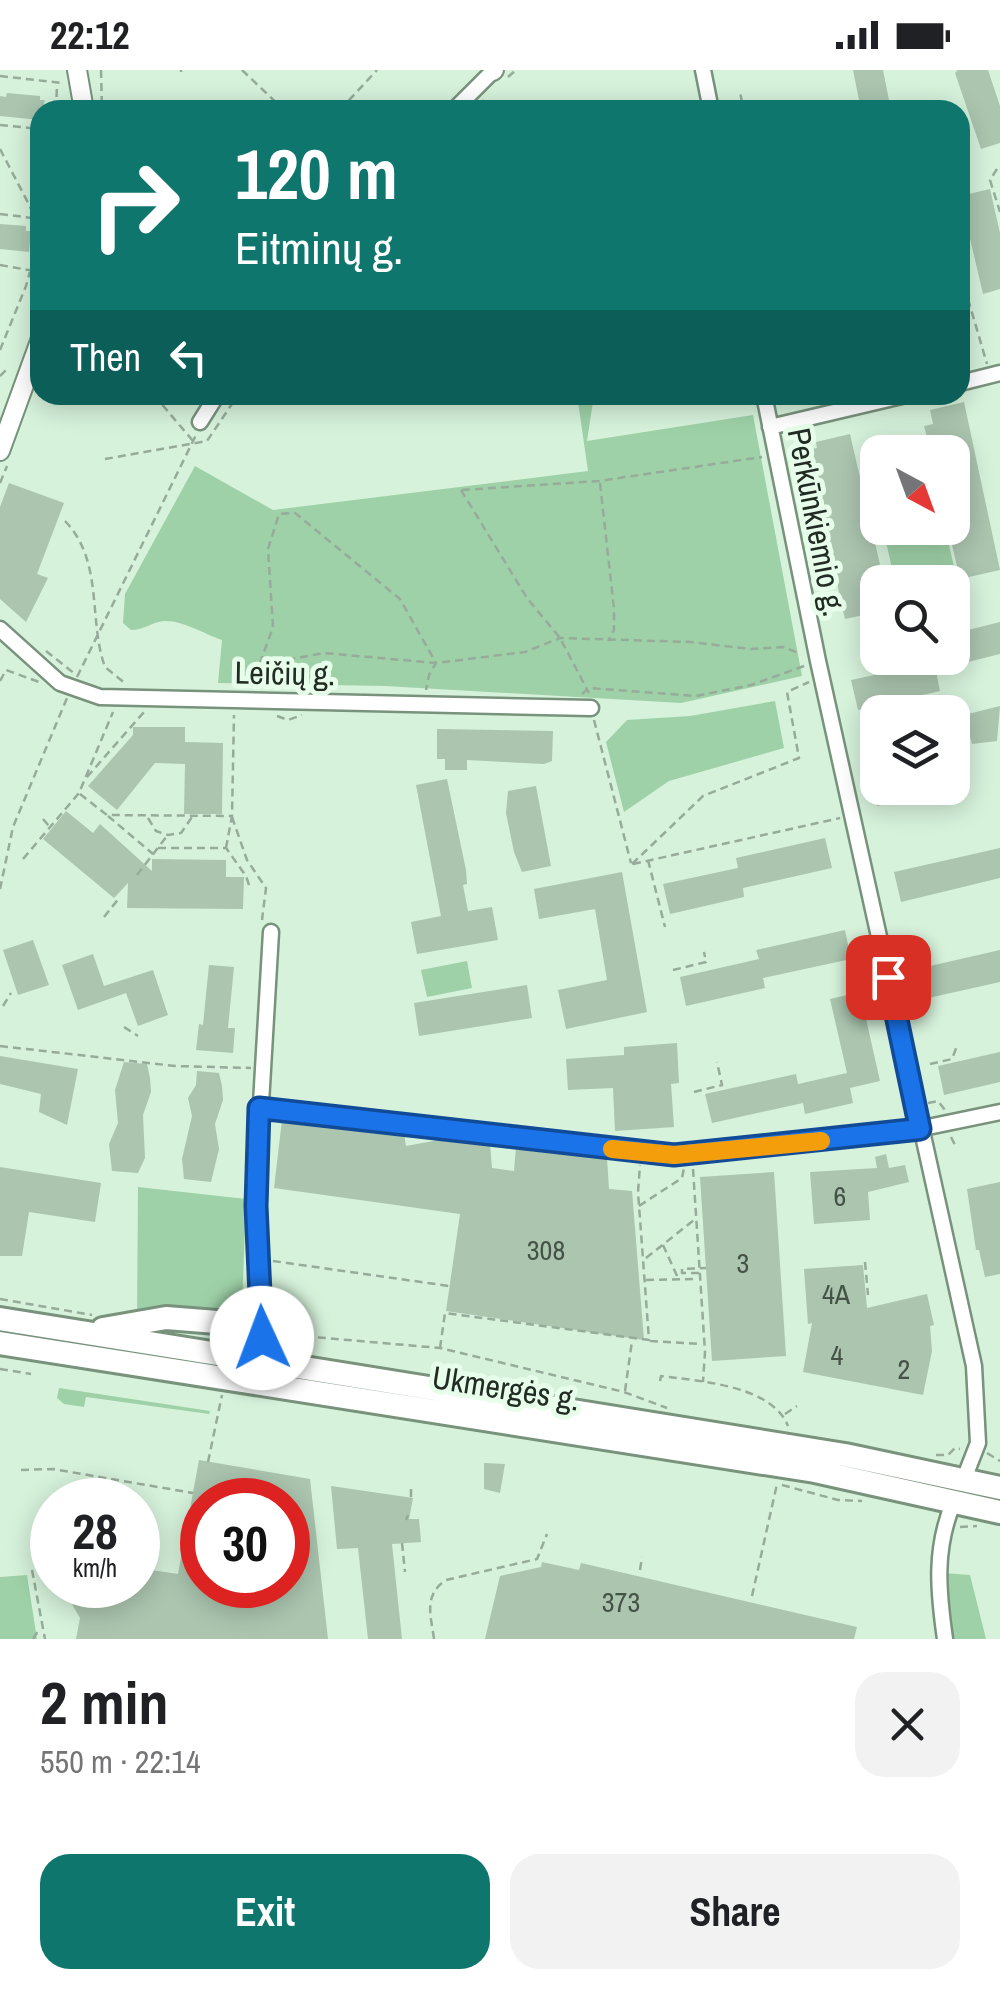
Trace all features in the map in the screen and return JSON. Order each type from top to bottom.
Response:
[{"type":"highway","points":[[80,1332],[166,1318],[234,1326],[248,1318],[260,1297]]},
{"type":"highway","name":"Ukmergės g.","points":[[0,1319],[845,1455],[1000,1488]]},
{"type":"highway","name":"Ukmergės g.","points":[[0,1343],[815,1471],[954,1501],[991,1519]]},
{"type":"highway","points":[[258,1360],[263,1386]]},
{"type":"highway","points":[[954,1501],[964,1479]]},
{"type":"street","points":[[703,70],[709,100]]},
{"type":"street","points":[[463,100],[495,74]]},
{"type":"street","points":[[70,76],[80,100]]},
{"type":"street","points":[[0,452],[30,369]]},
{"type":"street","points":[[970,380],[995,374]]},
{"type":"street","points":[[200,422],[211,405]]},
{"type":"street","name":"Perkūnkiemio g.","points":[[766,405],[978,1395],[978,1443],[964,1479]]},
{"type":"street","points":[[770,427],[864,405]]},
{"type":"street","name":"Leičių g.","points":[[0,629],[52,676],[74,682],[100,697],[591,708]]},
{"type":"street","points":[[258,1360],[256,1206],[271,932]]},
{"type":"street","points":[[259,1108],[674,1155],[920,1129],[1000,1112]]},
{"type":"street","points":[[944,1639],[937,1583],[945,1524],[954,1501]]},
{"type":"path","points":[[101,70],[102,100]]},
{"type":"path","points":[[242,70],[274,100]]},
{"type":"path","points":[[349,100],[376,70]]},
{"type":"path","points":[[495,74],[516,70]]},
{"type":"path","points":[[0,76],[57,84],[70,76]]},
{"type":"path","points":[[56,100],[57,84]]},
{"type":"path","points":[[740,92],[742,100]]},
{"type":"path","points":[[484,100],[489,95]]},
{"type":"path","points":[[0,126],[30,128]]},
{"type":"path","points":[[0,149],[30,204]]},
{"type":"path","points":[[998,169],[990,180],[1000,212]]},
{"type":"path","points":[[0,214],[30,218]]},
{"type":"path","points":[[0,265],[30,270]]},
{"type":"path","points":[[0,350],[30,272]]},
{"type":"path","points":[[970,305],[995,374]]},
{"type":"path","points":[[0,376],[8,368]]},
{"type":"path","points":[[163,405],[194,442]]},
{"type":"path","points":[[105,459],[208,441],[231,405]]},
{"type":"path","points":[[0,889],[13,828],[74,682],[194,442]]},
{"type":"path","points":[[632,864],[589,688],[570,662],[560,638],[527,598],[461,490],[600,482],[756,455],[764,458]]},
{"type":"path","points":[[600,482],[614,610],[614,630],[608,641]]},
{"type":"path","points":[[254,680],[272,627],[268,549],[278,514],[295,512],[400,599],[436,663]]},
{"type":"path","points":[[65,521],[75,532],[96,591],[105,667],[127,685]]},
{"type":"path","points":[[263,688],[245,687],[286,660],[324,652],[436,663],[525,652],[560,638],[690,642],[751,649],[782,647],[818,661]]},
{"type":"path","points":[[44,650],[74,682]]},
{"type":"path","points":[[589,688],[696,696],[751,684],[818,661]]},
{"type":"path","points":[[426,690],[436,663]]},
{"type":"path","points":[[0,681],[6,670],[43,683],[52,676]]},
{"type":"path","points":[[74,682],[91,681]]},
{"type":"path","points":[[632,864],[703,796],[799,758],[787,692],[809,683]]},
{"type":"path","points":[[115,684],[137,686]]},
{"type":"path","points":[[23,859],[79,793],[113,710]]},
{"type":"path","points":[[84,780],[145,710]]},
{"type":"path","points":[[234,713],[232,816],[226,848],[250,888]]},
{"type":"path","points":[[98,747],[108,754]]},
{"type":"path","points":[[79,793],[154,854]]},
{"type":"path","points":[[107,815],[232,816]]},
{"type":"path","points":[[147,815],[156,831],[168,835],[182,833],[193,816]]},
{"type":"path","points":[[632,864],[852,815]]},
{"type":"path","points":[[232,816],[247,860],[266,888],[260,930],[271,932]]},
{"type":"path","points":[[43,819],[50,827]]},
{"type":"path","points":[[137,875],[168,835]]},
{"type":"path","points":[[158,848],[226,848]]},
{"type":"path","points":[[648,860],[665,927]]},
{"type":"path","points":[[104,917],[120,897]]},
{"type":"path","points":[[673,970],[706,962],[704,952]]},
{"type":"path","points":[[3,1006],[11,993]]},
{"type":"path","points":[[124,1028],[138,1036]]},
{"type":"path","points":[[0,1046],[175,1066],[262,1069]]},
{"type":"path","points":[[930,1064],[952,1059],[957,1046]]},
{"type":"path","points":[[694,1092],[722,1085],[716,1062]]},
{"type":"path","points":[[915,1104],[938,1101],[944,1110]]},
{"type":"path","points":[[951,1137],[956,1147]]},
{"type":"path","points":[[692,1166],[703,1382]]},
{"type":"path","points":[[639,1176],[649,1340]]},
{"type":"path","points":[[643,1261],[696,1219]]},
{"type":"path","points":[[663,1245],[679,1279]]},
{"type":"path","points":[[272,1261],[449,1286]]},
{"type":"path","points":[[864,1262],[868,1295]]},
{"type":"path","points":[[699,1276],[682,1274],[682,1269],[706,1268]]},
{"type":"path","points":[[645,1280],[699,1276]]},
{"type":"path","points":[[0,1298],[102,1316]]},
{"type":"path","points":[[440,1348],[445,1313],[632,1341],[704,1344]]},
{"type":"path","points":[[276,1324],[280,1342],[291,1348]]},
{"type":"path","points":[[276,1334],[440,1348],[624,1392],[673,1412],[634,1406]]},
{"type":"path","points":[[624,1392],[632,1341]]},
{"type":"path","points":[[0,1369],[31,1374]]},
{"type":"path","points":[[660,1381],[661,1376],[737,1387],[783,1414],[790,1433],[780,1432]]},
{"type":"path","points":[[783,1414],[796,1406]]},
{"type":"path","points":[[927,1455],[948,1455],[954,1448]]},
{"type":"path","points":[[21,1470],[42,1467],[180,1491]]},
{"type":"path","points":[[752,1596],[778,1483]]},
{"type":"path","points":[[411,1486],[411,1497]]},
{"type":"path","points":[[945,1524],[991,1519]]},
{"type":"path","points":[[434,1639],[430,1598],[435,1588],[446,1580],[537,1559],[547,1534]]},
{"type":"path","points":[[402,1543],[405,1572]]},
{"type":"path","points":[[640,1570],[642,1557]]},
{"type":"path","points":[[38,1608],[45,1639]]},
{"type":"path","points":[[33,1639],[41,1627]]},
{"type":"green space","points":[[578,405],[592,405],[587,441],[753,415],[802,676],[681,703],[385,686],[218,683],[222,640],[171,621],[131,630],[123,623],[125,594],[195,466],[273,510],[588,471]]},
{"type":"green space","points":[[887,545],[949,545],[954,565],[891,565]]},
{"type":"green space","points":[[775,701],[784,748],[669,781],[624,812],[606,742],[627,720],[690,716]]},
{"type":"green space","points":[[467,961],[472,988],[427,997],[421,970]]},
{"type":"green space","points":[[138,1187],[246,1199],[242,1309],[237,1313],[137,1317]]},
{"type":"green space","points":[[59,1388],[210,1411],[209,1414],[86,1397],[84,1407],[64,1404],[57,1398]]},
{"type":"green space","points":[[944,1573],[970,1575],[986,1639],[951,1639]]},
{"type":"green space","points":[[27,1575],[37,1639],[0,1639],[0,1577]]},
{"type":"building","points":[[853,70],[883,70],[889,100],[859,100]]},
{"type":"building","points":[[988,70],[1000,106],[1000,143],[981,149],[970,117],[970,100],[964,100],[955,73]]},
{"type":"building","points":[[7,93],[40,96],[40,100],[30,100],[30,119],[0,116],[0,96],[6,97]]},
{"type":"building","points":[[990,189],[1000,233],[1000,289],[983,294],[970,239],[970,194]]},
{"type":"building","points":[[0,224],[26,226],[26,231],[30,231],[29,252],[0,249]]},
{"type":"building","points":[[965,405],[1000,570],[970,577],[970,565],[957,565],[952,545],[970,545],[970,435],[926,435],[924,426],[933,424],[930,410]]},
{"type":"building","points":[[850,434],[860,478],[860,545],[876,545],[880,565],[860,565],[860,616],[845,619],[807,450],[817,448],[816,442]]},
{"type":"building","points":[[9,483],[64,503],[37,574],[48,578],[26,622],[0,599],[0,507]]},
{"type":"building","points":[[1000,622],[1000,654],[970,662],[970,630]]},
{"type":"building","points":[[874,675],[937,675],[940,691],[923,695],[860,695],[858,710],[851,680]]},
{"type":"building","points":[[1000,706],[997,741],[972,744],[970,714]]},
{"type":"building","points":[[133,727],[185,727],[185,742],[223,743],[222,814],[184,814],[185,764],[155,763],[117,810],[88,786],[133,735]]},
{"type":"building","points":[[437,729],[553,731],[552,761],[544,764],[467,760],[467,770],[445,770],[445,759],[437,759]]},
{"type":"building","points":[[447,779],[466,870],[467,884],[463,885],[468,911],[492,907],[498,940],[417,954],[411,922],[441,916],[416,785]]},
{"type":"building","points":[[536,786],[551,866],[522,872],[506,813],[508,791]]},
{"type":"building","points":[[66,811],[93,833],[100,824],[152,871],[152,859],[226,860],[226,877],[244,877],[243,909],[127,908],[128,883],[114,898],[43,839]]},
{"type":"building","points":[[825,838],[832,868],[743,888],[744,897],[670,914],[663,884],[738,868],[736,858]]},
{"type":"building","points":[[1000,848],[1000,878],[901,902],[894,872]]},
{"type":"building","points":[[622,872],[647,1012],[566,1029],[558,990],[607,980],[595,909],[539,919],[534,889]]},
{"type":"building","points":[[845,930],[851,959],[763,978],[765,988],[686,1006],[680,977],[759,959],[756,950]]},
{"type":"building","points":[[33,940],[49,985],[18,995],[3,950]]},
{"type":"building","points":[[1000,950],[1000,982],[924,999],[917,969]]},
{"type":"building","points":[[93,954],[104,986],[153,970],[168,1015],[138,1026],[126,993],[78,1010],[62,965]]},
{"type":"building","points":[[209,965],[234,967],[228,1028],[235,1028],[233,1053],[196,1050],[199,1024],[203,1025]]},
{"type":"building","points":[[527,985],[532,1018],[419,1036],[414,1003]]},
{"type":"building","points":[[860,992],[880,1081],[850,1088],[853,1103],[805,1114],[803,1103],[712,1123],[705,1094],[796,1074],[798,1084],[847,1073],[830,999]]},
{"type":"building","points":[[677,1043],[679,1083],[671,1084],[674,1127],[615,1131],[613,1088],[568,1090],[566,1059],[624,1055],[624,1047]]},
{"type":"building","points":[[1000,1052],[1000,1082],[944,1095],[938,1066]]},
{"type":"building","points":[[0,1056],[78,1069],[67,1125],[39,1112],[41,1094],[0,1084]]},
{"type":"building","points":[[124,1062],[147,1064],[150,1078],[151,1092],[143,1115],[145,1158],[138,1173],[112,1171],[109,1144],[118,1123],[115,1090]]},
{"type":"building","points":[[197,1071],[219,1073],[222,1086],[223,1100],[215,1124],[219,1149],[211,1182],[184,1179],[182,1159],[192,1116],[188,1098],[196,1085]]},
{"type":"building","points":[[282,1120],[404,1134],[406,1146],[444,1139],[490,1144],[492,1168],[514,1171],[516,1147],[607,1158],[609,1189],[632,1191],[644,1340],[446,1311],[460,1214],[274,1188]]},
{"type":"building","points":[[886,1154],[889,1168],[905,1165],[909,1182],[868,1192],[870,1220],[814,1224],[810,1172],[877,1168],[875,1157]]},
{"type":"building","points":[[0,1167],[101,1183],[95,1222],[29,1212],[22,1256],[0,1256]]},
{"type":"building","points":[[774,1172],[786,1356],[712,1361],[700,1177]]},
{"type":"building","points":[[1000,1182],[1000,1274],[985,1277],[976,1250],[967,1189]]},
{"type":"building","points":[[863,1265],[867,1308],[927,1294],[934,1325],[930,1326],[932,1351],[923,1395],[803,1372],[812,1323],[808,1324],[804,1269]]},
{"type":"building","points":[[199,1460],[304,1478],[196,1478]]},
{"type":"building","points":[[484,1463],[505,1464],[500,1493],[484,1489]]},
{"type":"building","points":[[310,1479],[328,1639],[76,1639],[80,1618],[74,1608],[160,1608],[160,1571],[178,1574],[180,1563],[180,1608],[310,1608]]},
{"type":"building","points":[[331,1486],[413,1498],[409,1519],[419,1519],[421,1542],[392,1544],[402,1639],[368,1639],[358,1548],[337,1549]]},
{"type":"building","points":[[542,1562],[579,1570],[581,1563],[857,1627],[854,1639],[485,1639],[500,1576],[541,1567]]},
{"type":"slow traffic","points":[[612,1149],[674,1155],[821,1141]]},
{"type":"route","points":[[262,1338],[256,1206],[259,1108],[674,1155],[920,1129],[888,977]]}]
